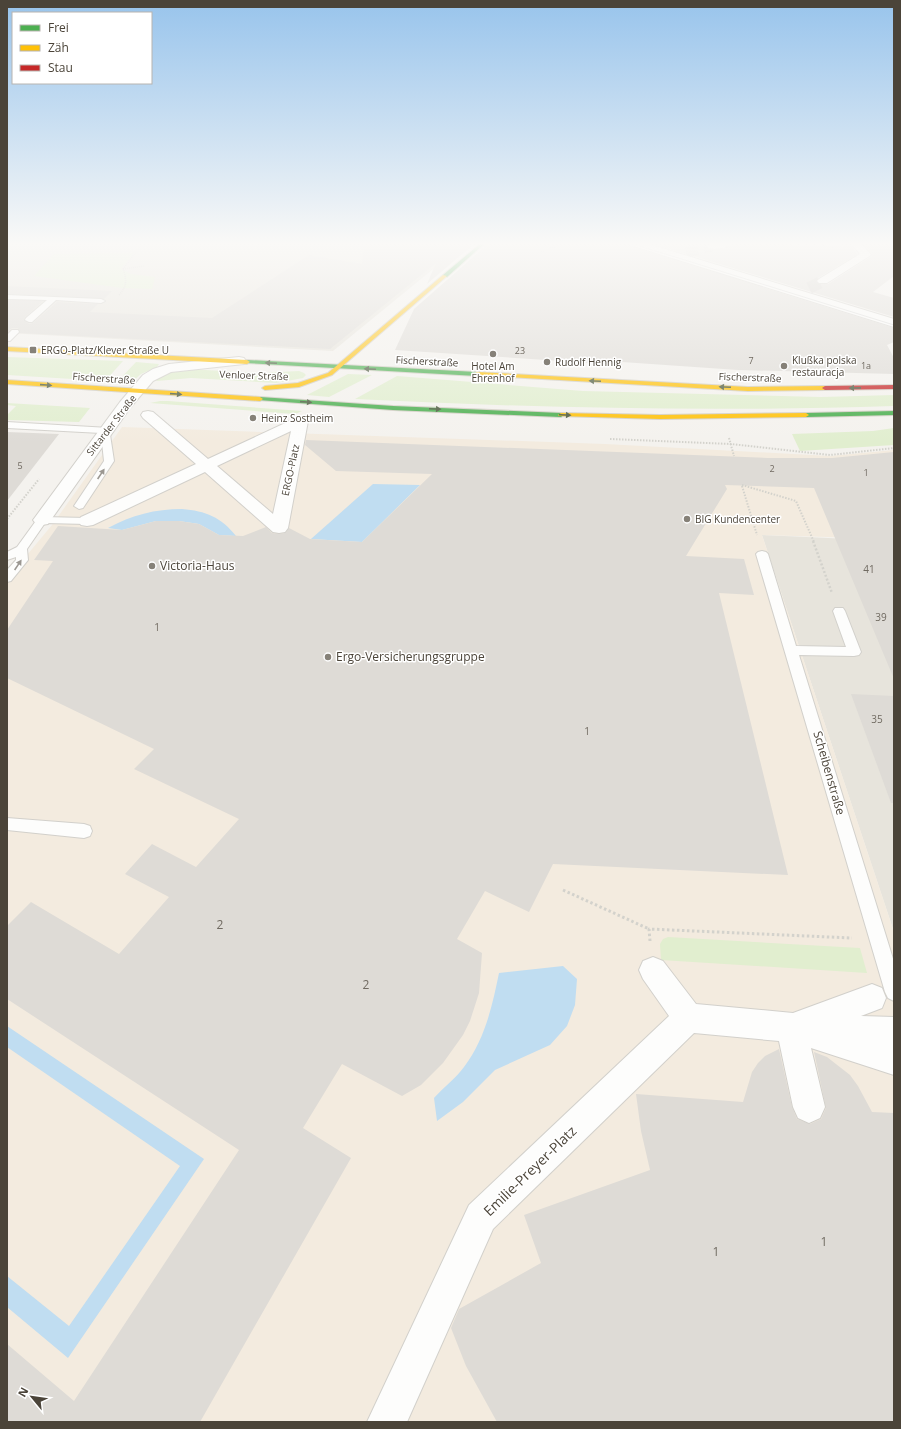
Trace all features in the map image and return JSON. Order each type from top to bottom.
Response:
[{"type":"main road","name":"Venloer Straße","points":[[256,387],[291,388],[318,380],[330,374],[406,310]]},
{"type":"main road","name":"Venloer Straße","points":[[373,350],[373,346],[379,333]]},
{"type":"main road","name":"Fischerstraße","points":[[7,349],[748,388],[894,387]]},
{"type":"main road","points":[[385,361],[402,370]]},
{"type":"main road","name":"Fischerstraße","points":[[7,382],[339,405],[566,415],[729,417],[894,413]]},
{"type":"main road","points":[[137,391],[175,384]]},
{"type":"street","points":[[853,310],[894,323]]},
{"type":"street","name":"Sittarder Straße","points":[[42,520],[106,430],[148,378],[162,370],[176,367],[239,361]]},
{"type":"street","name":"ERGO-Platz","points":[[87,521],[206,465],[301,421],[278,528],[206,465],[148,415]]},
{"type":"street","points":[[653,970],[688,1018],[792,1028],[886,1044],[882,997],[792,1028]]},
{"type":"street","name":"Emilie-Preyer-Platz","points":[[386,1422],[481,1217],[688,1018]]},
{"type":"street","points":[[792,1028],[809,1107]]},
{"type":"lane","points":[[29,320],[41,310]]},
{"type":"lane","points":[[7,339],[15,332]]},
{"type":"lane","points":[[7,425],[106,430],[109,461],[79,506]]},
{"type":"lane","points":[[42,520],[87,521]]},
{"type":"lane","name":"Sittarder Straße","points":[[7,557],[21,549],[42,520]]},
{"type":"lane","name":"Sittarder Straße","points":[[7,578],[22,560],[21,549]]},
{"type":"lane","name":"Scheibenstraße","points":[[762,554],[878,940],[882,997]]},
{"type":"lane","points":[[792,650],[854,652],[839,611]]},
{"type":"lane","points":[[7,824],[84,831]]},
{"type":"path","points":[[727,432],[734,456]]},
{"type":"path","points":[[605,439],[731,444],[830,455],[894,448]]},
{"type":"path","points":[[762,554],[742,485],[796,501],[814,543],[839,611]]},
{"type":"path","points":[[563,890],[649,929],[878,940]]},
{"type":"path","points":[[649,929],[653,970]]},
{"type":"shaded area","points":[[7,310],[383,310],[333,351],[7,333]]},
{"type":"shaded area","points":[[122,427],[605,444],[830,456],[894,450],[894,539],[762,535],[894,932],[894,1422],[7,1422],[7,579],[52,525]]},
{"type":"shaded area","points":[[762,535],[894,541],[894,932]]},
{"type":"green space","points":[[7,357],[123,361],[105,381],[7,375]]},
{"type":"green space","points":[[136,362],[159,364],[157,367],[141,374],[131,383],[117,382]]},
{"type":"green space","points":[[187,369],[260,373],[299,371],[306,375],[303,378],[276,383],[191,378],[157,381],[155,379],[168,372]]},
{"type":"green space","points":[[348,374],[372,375],[329,397],[307,395]]},
{"type":"green space","points":[[397,376],[583,391],[821,397],[894,395],[894,406],[691,409],[557,407],[355,399]]},
{"type":"green space","points":[[160,401],[302,411],[295,414],[150,403]]},
{"type":"green space","points":[[7,403],[90,408],[79,422],[7,420],[7,415],[16,406],[7,405]]},
{"type":"green space","points":[[894,428],[894,445],[800,451],[792,434],[873,431]]},
{"type":"green space","points":[[668,937],[860,948],[867,973],[661,960],[660,944],[663,939]]},
{"type":"water","points":[[373,484],[420,485],[362,542],[311,539]]},
{"type":"water","points":[[182,509],[198,511],[212,516],[225,524],[236,536],[219,535],[199,524],[179,521],[156,521],[122,530],[108,528],[135,516],[162,510]]},
{"type":"water","points":[[563,966],[577,979],[575,1005],[567,1026],[550,1045],[495,1070],[463,1102],[437,1121],[434,1098],[461,1071],[477,1045],[487,1022],[499,973]]},
{"type":"water","points":[[7,1026],[204,1159],[68,1358],[7,1307],[7,1276],[69,1326],[180,1166],[7,1047]]},
{"type":"building","points":[[7,310],[33,310],[25,317],[24,320],[29,324],[33,323],[48,310],[92,310],[90,312],[212,318],[225,310],[378,310],[330,349],[20,333],[18,328],[12,328],[7,332]]},
{"type":"building","points":[[414,310],[835,310],[894,328],[894,342],[887,345],[894,358],[894,374],[738,370],[622,362],[622,365],[395,350]]},
{"type":"building","points":[[870,310],[894,310],[894,317]]},
{"type":"building","points":[[7,432],[59,434],[7,501]]},
{"type":"building","points":[[306,440],[768,458],[832,458],[894,452],[894,679],[814,488],[725,485],[727,489],[686,556],[744,559],[754,595],[719,593],[788,875],[553,864],[529,912],[485,891],[457,939],[482,953],[479,993],[470,1021],[463,1035],[443,1063],[421,1085],[402,1096],[342,1064],[303,1128],[351,1158],[200,1422],[7,1422],[7,1344],[74,1401],[239,1150],[7,999],[7,926],[31,902],[119,954],[169,897],[125,874],[152,844],[196,867],[239,819],[134,769],[154,749],[7,678],[7,630],[53,561],[34,560],[58,526],[122,530],[156,521],[179,521],[199,524],[219,535],[243,536],[266,527],[272,533],[279,534],[285,533],[289,528],[310,539],[362,542],[432,474],[336,471],[305,445]]},
{"type":"building","points":[[851,694],[894,696],[894,803],[891,803]]},
{"type":"building","points":[[779,1049],[792,1107],[797,1119],[810,1124],[821,1119],[826,1108],[814,1052],[827,1057],[850,1075],[858,1086],[872,1112],[894,1113],[894,1422],[497,1422],[466,1366],[451,1328],[459,1309],[541,1263],[524,1215],[650,1170],[641,1131],[636,1094],[743,1102],[752,1072],[758,1063],[765,1056]]},
{"type":"tram line","points":[[845,310],[894,325]]},
{"type":"traffic: fast","points":[[247,362],[477,374]]},
{"type":"traffic: fast","points":[[260,399],[393,408],[561,415]]},
{"type":"traffic: fast","points":[[806,415],[894,413]]},
{"type":"traffic: slow","points":[[265,388],[299,385],[330,374],[405,310]]},
{"type":"traffic: slow","points":[[7,349],[247,362]]},
{"type":"traffic: slow","points":[[477,374],[748,389],[825,388]]},
{"type":"traffic: slow","points":[[7,382],[260,399]]},
{"type":"traffic: slow","points":[[561,415],[660,417],[806,415]]},
{"type":"traffic: jam","points":[[825,388],[894,387]]},
{"type":"place","name":"ERGO-Platz/Klever Straße U","points":[[33,350]]},
{"type":"place","name":"Hotel Am Ehrenhof","points":[[493,354]]},
{"type":"place","name":"Rudolf Hennig","points":[[547,362]]},
{"type":"place","name":"Klußka polska restauracja","points":[[784,366]]},
{"type":"place","name":"Heinz Sostheim","points":[[253,418]]},
{"type":"place","name":"BIG Kundencenter","points":[[687,519]]},
{"type":"place","name":"Victoria-Haus","points":[[152,566]]},
{"type":"place","name":"Ergo-Versicherungsgruppe","points":[[328,657]]}]
